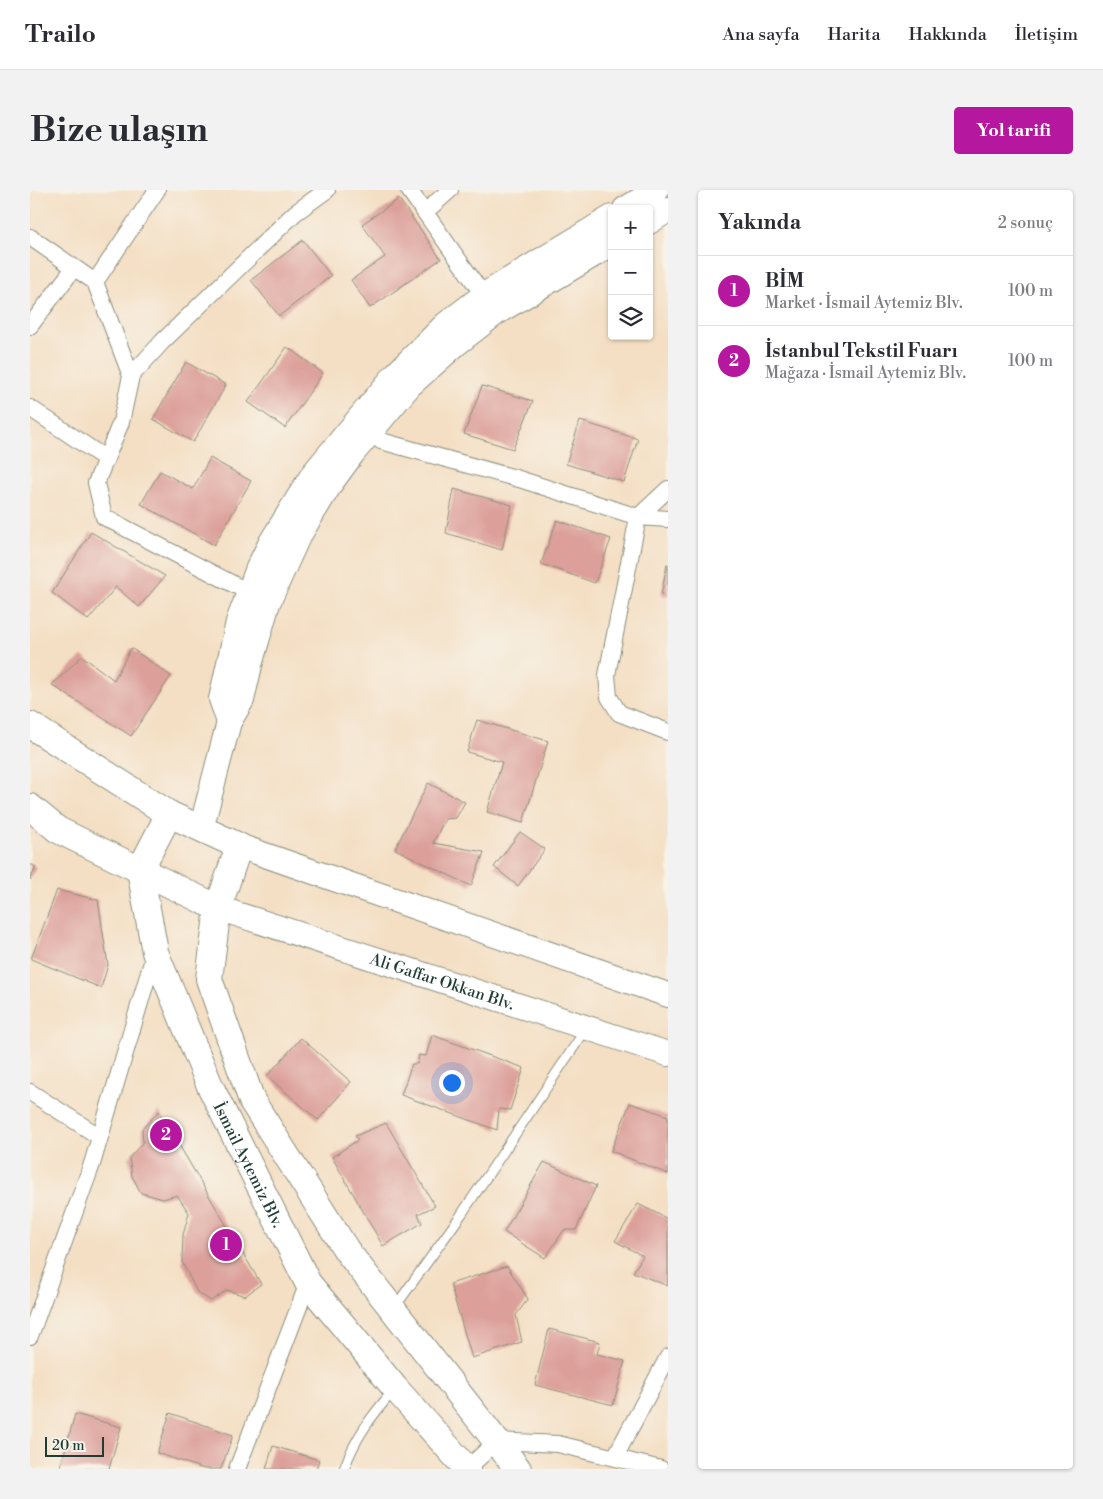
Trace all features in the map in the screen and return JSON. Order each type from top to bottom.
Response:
[{"type":"main road","points":[[30,725],[169,814],[239,846]]},
{"type":"main road","points":[[30,807],[58,830],[218,908]]},
{"type":"main road","points":[[140,870],[169,814]]},
{"type":"main road","name":"İsmail Aytemiz Blv.","points":[[239,846],[218,908],[209,979],[252,1100],[348,1251],[518,1469]]},
{"type":"main road","name":"İsmail Aytemiz Blv.","points":[[140,870],[155,952],[210,1086],[308,1283],[395,1388],[467,1469]]},
{"type":"street","points":[[95,282],[157,190]]},
{"type":"street","points":[[258,598],[104,517],[96,483],[122,422],[131,376],[162,342],[295,213],[328,190]]},
{"type":"street","points":[[409,190],[490,304]]},
{"type":"street","points":[[425,212],[450,190]]},
{"type":"street","points":[[632,205],[657,190]]},
{"type":"street","points":[[653,219],[668,210]]},
{"type":"street","points":[[202,829],[229,722],[242,700],[250,665],[258,598],[283,568],[313,511],[363,426],[432,364],[490,304],[608,219]]},
{"type":"street","points":[[30,237],[95,282],[131,376]]},
{"type":"street","points":[[490,304],[608,246]]},
{"type":"street","points":[[30,326],[74,268]]},
{"type":"street","points":[[30,408],[106,459]]},
{"type":"street","points":[[363,426],[381,441],[519,479],[638,517],[668,519]]},
{"type":"street","points":[[668,489],[638,517],[608,675],[609,697],[619,713],[668,732]]},
{"type":"street","points":[[239,846],[668,995]]},
{"type":"street","name":"Ali Gaffar Okkan Blv.","points":[[218,908],[668,1054]]},
{"type":"street","points":[[30,1336],[100,1136],[155,952]]},
{"type":"street","points":[[30,1092],[100,1136]]},
{"type":"street","points":[[237,1469],[308,1283]]},
{"type":"street","points":[[615,1457],[668,1357]]},
{"type":"street","points":[[467,1469],[497,1441],[558,1444],[661,1469]]},
{"type":"lane","points":[[394,1309],[462,1215],[587,1028]]},
{"type":"lane","points":[[344,1469],[352,1447],[371,1416],[395,1388]]},
{"type":"building","points":[[399,199],[441,259],[370,308],[351,280],[385,257],[362,224]]},
{"type":"building","points":[[303,240],[331,276],[279,316],[251,280]]},
{"type":"building","points":[[287,347],[323,373],[285,428],[248,402]]},
{"type":"building","points":[[186,362],[226,385],[193,442],[153,419]]},
{"type":"building","points":[[482,386],[533,401],[513,449],[464,434]]},
{"type":"building","points":[[580,421],[638,439],[624,482],[566,464]]},
{"type":"building","points":[[210,458],[251,481],[214,545],[141,504],[160,471],[193,489]]},
{"type":"building","points":[[454,489],[512,505],[502,550],[446,533]]},
{"type":"building","points":[[557,520],[611,539],[595,583],[541,564]]},
{"type":"building","points":[[91,532],[165,576],[139,607],[116,587],[88,620],[52,593]]},
{"type":"building","points":[[668,564],[668,596],[661,595]]},
{"type":"building","points":[[131,648],[171,676],[131,736],[52,685],[82,656],[114,680]]},
{"type":"building","points":[[477,720],[548,741],[523,823],[487,812],[502,762],[467,752]]},
{"type":"building","points":[[428,783],[465,802],[456,818],[445,819],[433,843],[484,852],[471,886],[395,849]]},
{"type":"building","points":[[520,832],[545,849],[518,886],[494,867]]},
{"type":"building","points":[[30,864],[36,867],[30,880]]},
{"type":"building","points":[[57,890],[98,900],[108,965],[101,988],[31,959]]},
{"type":"building","points":[[432,1035],[524,1068],[510,1110],[499,1109],[497,1130],[401,1095],[412,1064],[417,1064],[419,1055],[426,1056]]},
{"type":"building","points":[[301,1038],[351,1082],[318,1120],[267,1076]]},
{"type":"building","points":[[630,1103],[668,1116],[668,1174],[611,1151]]},
{"type":"building","points":[[159,1111],[261,1284],[245,1296],[227,1290],[211,1301],[197,1292],[182,1262],[183,1235],[189,1213],[177,1195],[163,1199],[141,1193],[132,1176],[129,1158],[143,1142],[142,1129]]},
{"type":"building","points":[[386,1123],[435,1206],[418,1214],[422,1223],[383,1246],[332,1157],[358,1140],[355,1136]]},
{"type":"building","points":[[544,1162],[596,1186],[576,1230],[564,1230],[545,1258],[504,1232]]},
{"type":"building","points":[[638,1204],[668,1219],[668,1286],[633,1272],[643,1256],[615,1241]]},
{"type":"building","points":[[507,1266],[528,1299],[516,1315],[522,1342],[472,1358],[450,1284]]},
{"type":"building","points":[[549,1329],[600,1342],[597,1354],[625,1361],[613,1405],[535,1385]]},
{"type":"building","points":[[170,1413],[233,1435],[221,1469],[204,1469],[157,1453]]},
{"type":"building","points":[[75,1414],[121,1427],[109,1469],[60,1469]]},
{"type":"building","points":[[273,1446],[319,1460],[316,1469],[266,1469]]},
{"type":"place","name":"İstanbul Tekstil Fuarı","points":[[166,1135]]},
{"type":"place","name":"BİM","points":[[226,1245]]}]
